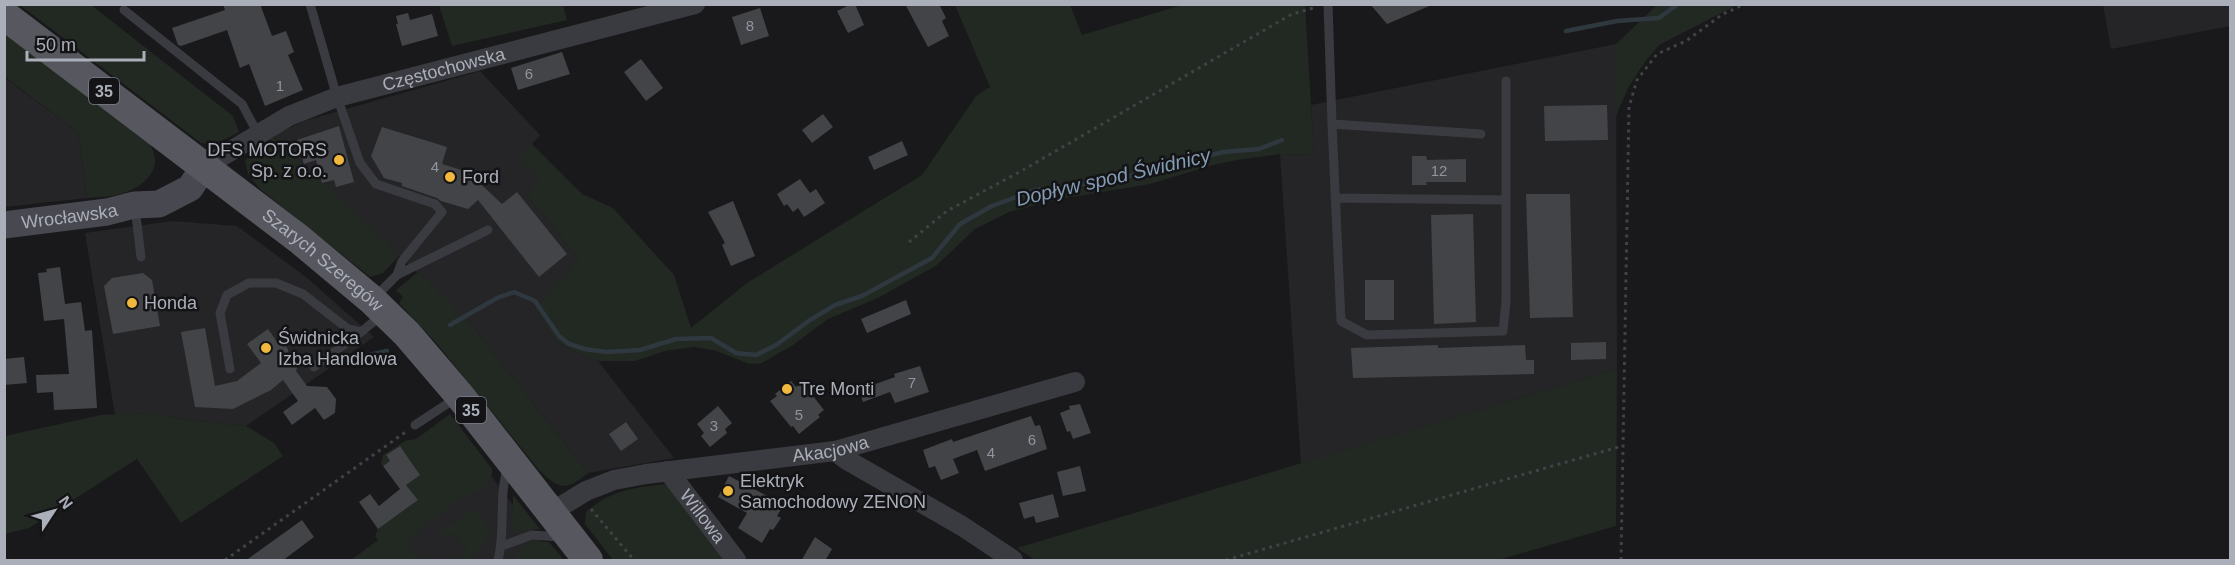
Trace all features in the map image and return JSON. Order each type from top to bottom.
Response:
[{"type":"main road","name":"35","points":[[4,15],[204,167]]},
{"type":"main road","name":"Szarych Szeregów","points":[[204,167],[299,239],[379,306],[424,353],[460,396],[581,551]]},
{"type":"street","name":"Częstochowska","points":[[204,167],[289,116],[337,97],[695,4]]},
{"type":"street","name":"Wrocławska","points":[[4,225],[107,212],[135,205],[150,190],[183,169],[204,167]]},
{"type":"street","name":"Akacjowa","points":[[550,513],[579,496],[614,480],[668,471],[835,451],[1075,382]]},
{"type":"street","points":[[835,451],[962,526],[1013,561]]},
{"type":"street","name":"Willowa","points":[[668,471],[736,561]]},
{"type":"lane","points":[[310,4],[337,97],[360,163],[376,184],[435,204],[442,212],[402,261],[397,275],[361,332],[314,367]]},
{"type":"lane","points":[[1326,4],[1341,321],[1367,335],[1503,331],[1506,302],[1506,81]]},
{"type":"lane","points":[[124,10],[242,104],[258,134]]},
{"type":"lane","points":[[1332,124],[1481,134]]},
{"type":"lane","points":[[1335,198],[1506,200]]},
{"type":"lane","points":[[135,205],[141,257]]},
{"type":"lane","points":[[397,275],[488,230]]},
{"type":"lane","points":[[230,369],[220,313],[227,295],[249,283],[276,283],[303,294],[348,328],[361,332]]},
{"type":"lane","points":[[415,425],[460,396]]},
{"type":"lane","points":[[498,561],[502,546],[503,481],[510,461]]},
{"type":"lane","points":[[502,546],[532,535],[558,536],[581,551]]},
{"type":"path","points":[[909,242],[946,211],[1023,170],[1292,14],[1326,4]]},
{"type":"path","points":[[1621,561],[1629,107],[1637,80],[1658,54],[1686,41],[1723,15],[1745,4]]},
{"type":"path","points":[[225,561],[415,425]]},
{"type":"path","points":[[1226,561],[1622,446]]},
{"type":"path","points":[[579,496],[634,561]]},
{"type":"shaded area","points":[[20,5],[91,5],[233,116],[239,132],[216,142],[201,143]]},
{"type":"shaded area","points":[[439,5],[563,5],[567,20],[452,46]]},
{"type":"shaded area","points":[[955,5],[1070,5],[1082,35],[1182,5],[1305,5],[1314,155],[1280,154],[1237,160],[1150,184],[1060,199],[1009,212],[975,229],[937,265],[878,298],[828,319],[793,345],[762,363],[749,364],[717,351],[694,347],[665,351],[635,361],[598,361],[557,342],[535,309],[579,259],[526,193],[540,179],[518,158],[532,144],[582,194],[613,208],[674,275],[691,328],[747,283],[922,175],[976,96],[990,87]]},
{"type":"shaded area","points":[[1657,5],[1737,5],[1659,45],[1628,88],[1616,116],[1616,44]]},
{"type":"shaded area","points":[[2103,5],[2230,5],[2230,26],[2111,49]]},
{"type":"shaded area","points":[[4,32],[146,139],[155,159],[154,167],[144,182],[136,188],[116,195],[87,198],[79,133],[5,77]]},
{"type":"shaded area","points":[[1616,44],[1617,369],[1301,464],[1280,154],[1314,155],[1311,105]]},
{"type":"shaded area","points":[[480,71],[540,135],[532,144],[540,180],[526,193],[579,259],[552,333],[557,342],[598,361],[674,458],[588,473],[469,322],[273,136],[304,121]]},
{"type":"shaded area","points":[[4,77],[79,133],[87,198],[5,207]]},
{"type":"shaded area","points":[[273,136],[400,255],[383,273],[370,277],[260,189],[248,174],[245,161],[254,150]]},
{"type":"shaded area","points":[[173,221],[237,226],[306,277],[374,337],[246,426],[148,413],[115,415],[85,233]]},
{"type":"shaded area","points":[[418,272],[469,322],[588,473],[573,483],[562,486],[539,470],[439,346],[399,303],[403,297],[396,290]]},
{"type":"shaded area","points":[[1617,369],[1616,526],[1498,560],[1035,560],[1017,548]]},
{"type":"shaded area","points":[[148,413],[246,426],[274,443],[283,456],[181,523],[137,459],[29,528],[5,534],[5,436],[101,415]]},
{"type":"shaded area","points":[[450,414],[492,469],[492,475],[485,488],[460,499],[408,540],[409,546],[420,560],[351,560],[378,540],[375,536],[378,529],[418,500],[406,485],[413,464],[399,446],[386,455],[390,461],[383,466],[381,463],[383,455],[405,441],[416,439]]},
{"type":"shaded area","points":[[480,461],[554,560],[394,560],[379,540]]},
{"type":"shaded area","points":[[666,484],[726,560],[613,560],[585,524],[586,512],[605,498],[624,491]]},
{"type":"shaded area","points":[[513,495],[540,529],[513,532]]},
{"type":"shaded area","points":[[472,510],[488,526],[488,537],[485,543],[467,560],[460,560],[468,551],[453,532],[443,540],[438,533]]},
{"type":"shaded area","points":[[537,541],[549,542],[564,560],[515,560],[522,546]]},
{"type":"building","points":[[223,4],[260,4],[272,36],[286,31],[294,52],[288,55],[303,90],[265,106],[249,64],[240,68],[227,30],[181,46],[178,45],[172,28],[225,10]]},
{"type":"building","points":[[855,4],[864,25],[848,33],[837,11]]},
{"type":"building","points":[[905,4],[939,4],[946,18],[942,21],[949,36],[928,47]]},
{"type":"building","points":[[1370,4],[1434,4],[1387,24]]},
{"type":"building","points":[[760,8],[769,36],[741,45],[732,17]]},
{"type":"building","points":[[408,13],[410,20],[432,14],[438,36],[402,46],[396,16]]},
{"type":"building","points":[[562,52],[570,74],[518,90],[511,68]]},
{"type":"building","points":[[641,59],[663,88],[646,101],[624,72]]},
{"type":"building","points":[[1607,105],[1608,140],[1545,141],[1544,106]]},
{"type":"building","points":[[823,114],[833,127],[812,143],[802,130]]},
{"type":"building","points":[[339,126],[354,182],[336,187],[334,180],[322,183],[316,160],[304,164],[297,140]]},
{"type":"building","points":[[382,127],[447,147],[442,164],[468,172],[502,204],[517,192],[567,254],[539,277],[478,200],[468,209],[441,201],[402,186],[402,183],[384,178],[371,156]]},
{"type":"building","points":[[902,141],[908,155],[874,170],[868,157]]},
{"type":"building","points":[[1412,156],[1426,156],[1427,160],[1466,159],[1466,182],[1426,182],[1427,185],[1412,185]]},
{"type":"building","points":[[800,179],[810,193],[816,189],[825,203],[804,217],[798,208],[793,212],[787,204],[784,206],[777,194]]},
{"type":"building","points":[[1526,194],[1570,194],[1573,317],[1530,318]]},
{"type":"building","points":[[733,201],[755,256],[731,266],[722,245],[725,243],[708,212]]},
{"type":"building","points":[[1473,214],[1476,322],[1434,324],[1431,215]]},
{"type":"building","points":[[60,267],[65,304],[81,302],[85,331],[92,330],[97,408],[54,410],[53,392],[37,393],[36,375],[69,374],[64,319],[44,321],[38,273]]},
{"type":"building","points":[[143,273],[152,280],[160,326],[113,334],[104,286],[112,278]]},
{"type":"building","points":[[1365,280],[1394,280],[1394,320],[1365,320]]},
{"type":"building","points":[[906,300],[911,314],[867,333],[861,319]]},
{"type":"building","points":[[205,328],[215,386],[237,381],[261,363],[247,344],[268,329],[278,343],[284,344],[288,349],[288,356],[307,386],[327,387],[336,399],[335,413],[324,420],[315,408],[292,425],[283,412],[298,401],[283,380],[271,390],[233,409],[195,407],[181,332]]},
{"type":"building","points":[[1606,342],[1606,359],[1571,360],[1571,343]]},
{"type":"building","points":[[1438,345],[1438,348],[1525,345],[1526,360],[1534,360],[1534,374],[1353,378],[1351,348]]},
{"type":"building","points":[[24,357],[27,383],[4,385],[4,359]]},
{"type":"building","points":[[920,366],[929,392],[895,403],[890,392],[863,402],[859,390],[895,377],[894,374]]},
{"type":"building","points":[[791,381],[796,387],[802,382],[824,410],[818,415],[820,417],[799,434],[770,401]]},
{"type":"building","points":[[1080,404],[1091,433],[1073,439],[1070,431],[1067,432],[1060,413],[1070,409],[1069,406]]},
{"type":"building","points":[[718,406],[732,423],[725,429],[727,433],[710,447],[701,436],[704,433],[697,424]]},
{"type":"building","points":[[1031,416],[1035,426],[1040,425],[1047,449],[985,471],[977,450],[953,459],[959,473],[941,480],[935,466],[929,468],[923,450]]},
{"type":"building","points":[[626,422],[638,439],[621,451],[609,434]]},
{"type":"building","points":[[400,446],[420,475],[406,485],[418,500],[378,529],[359,502],[370,494],[379,506],[400,489],[383,466],[390,461],[386,455]]},
{"type":"building","points":[[1080,466],[1086,491],[1063,496],[1057,472]]},
{"type":"building","points":[[729,476],[779,502],[777,506],[781,509],[777,516],[781,518],[773,530],[770,529],[762,543],[738,528],[747,513],[718,497]]},
{"type":"building","points":[[1053,494],[1059,517],[1036,523],[1034,516],[1024,519],[1019,503]]},
{"type":"building","points":[[302,520],[314,537],[282,561],[245,561]]},
{"type":"building","points":[[815,537],[832,549],[825,561],[801,561]]},
{"type":"waterway","name":"Dopływ spod Świdnicy","points":[[1566,31],[1617,21],[1659,18],[1678,4]]},
{"type":"waterway","name":"Dopływ spod Świdnicy","points":[[450,325],[497,298],[514,292],[535,301],[559,336],[569,344],[585,349],[606,352],[640,350],[676,339],[711,338],[736,353],[756,355],[776,345],[835,305],[862,296],[932,258],[960,224],[992,206],[1035,190],[1129,176],[1223,152],[1259,149],[1282,140]]},
{"type":"waterway","name":"Dopływ spod Świdnicy","points":[[365,356],[387,351]]},
{"type":"place","name":"DFS MOTORS Sp. z o.o.","points":[[339,160]]},
{"type":"place","name":"Ford","points":[[450,177]]},
{"type":"place","name":"Honda","points":[[132,303]]},
{"type":"place","name":"Świdnicka Izba Handlowa","points":[[266,348]]},
{"type":"place","name":"Tre Monti","points":[[787,389]]},
{"type":"place","name":"Elektryk Samochodowy ZENON","points":[[728,491]]}]
